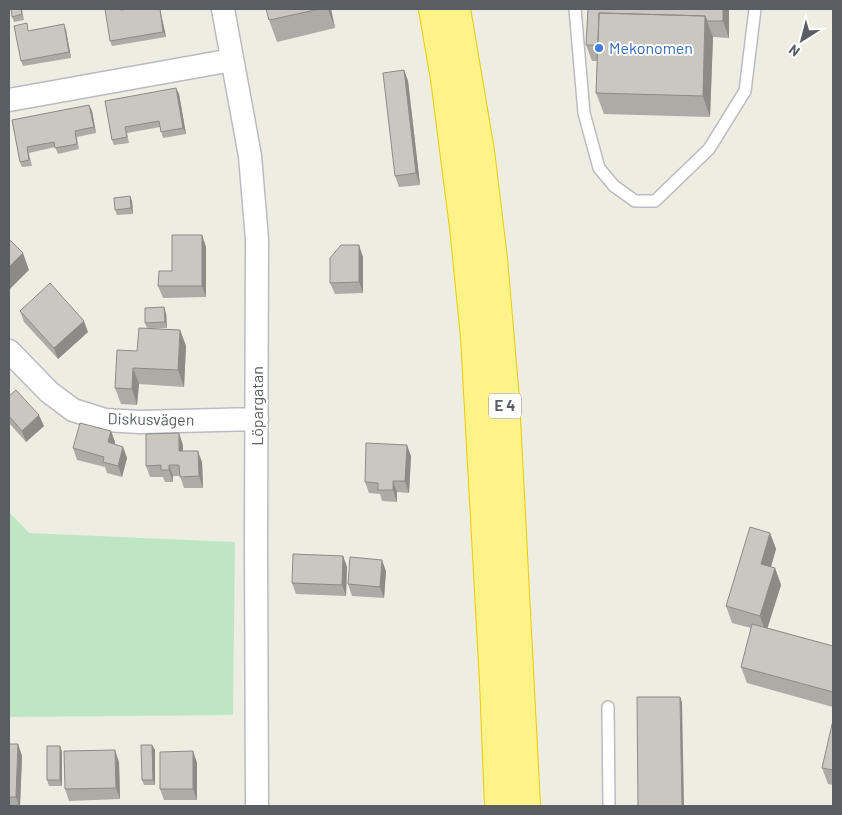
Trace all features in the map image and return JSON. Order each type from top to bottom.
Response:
[{"type":"highway","name":"E 4","points":[[433,9],[445,79],[464,227],[475,337],[499,806]]},
{"type":"highway","name":"E 4","points":[[456,9],[480,150],[494,268],[505,399],[526,806]]},
{"type":"street","name":"Löpargatan","points":[[222,9],[250,156],[258,239],[257,806]]},
{"type":"street","points":[[9,100],[232,60]]},
{"type":"street","name":"Diskusvägen","points":[[9,351],[49,392],[73,410],[105,420],[140,422],[257,419]]},
{"type":"lane","points":[[575,9],[584,113],[599,168],[614,186],[634,201],[655,201],[709,149],[745,91],[755,9]]},
{"type":"lane","points":[[608,707],[609,806]]},
{"type":"green space","points":[[9,512],[29,533],[235,542],[233,715],[9,717]]},
{"type":"building","points":[[11,9],[21,9],[22,14],[12,17]]},
{"type":"building","points":[[105,9],[160,9],[163,32],[110,41]]},
{"type":"building","points":[[266,9],[320,9],[269,20]]},
{"type":"building","points":[[588,9],[723,9],[723,21],[707,21],[705,16],[599,13],[598,45],[586,45]]},
{"type":"building","points":[[599,13],[705,16],[703,96],[596,93]]},
{"type":"building","points":[[27,23],[28,31],[64,24],[69,52],[21,61],[14,26]]},
{"type":"building","points":[[404,70],[416,173],[395,176],[383,73]]},
{"type":"building","points":[[176,88],[183,128],[161,132],[159,121],[125,127],[127,137],[112,140],[105,101]]},
{"type":"building","points":[[89,105],[94,127],[75,131],[77,144],[55,148],[54,142],[27,147],[29,160],[20,162],[12,120]]},
{"type":"building","points":[[130,196],[131,208],[115,210],[114,198]]},
{"type":"building","points":[[172,235],[202,235],[202,286],[158,286],[159,271],[172,271]]},
{"type":"building","points":[[9,239],[23,253],[9,267]]},
{"type":"building","points":[[341,245],[359,245],[359,282],[330,283],[330,258]]},
{"type":"building","points":[[50,283],[84,321],[54,348],[20,311]]},
{"type":"building","points":[[164,307],[165,322],[145,323],[145,308]]},
{"type":"building","points":[[139,328],[180,330],[178,370],[133,368],[132,389],[115,388],[117,350],[137,351]]},
{"type":"building","points":[[16,390],[39,415],[22,431],[9,416],[9,396]]},
{"type":"building","points":[[80,423],[111,431],[108,442],[123,447],[118,466],[103,462],[104,457],[73,448]]},
{"type":"building","points":[[179,433],[179,451],[198,451],[199,476],[180,477],[179,465],[169,465],[169,470],[161,470],[161,465],[146,466],[146,434]]},
{"type":"building","points":[[366,443],[407,445],[405,481],[393,481],[393,490],[378,490],[378,483],[365,482]]},
{"type":"building","points":[[750,527],[770,533],[761,564],[775,568],[760,616],[726,606]]},
{"type":"building","points":[[293,554],[343,556],[342,585],[292,583]]},
{"type":"building","points":[[350,557],[382,560],[380,587],[348,584]]},
{"type":"building","points":[[752,624],[833,646],[833,692],[741,667]]},
{"type":"building","points":[[637,697],[680,697],[682,806],[638,806]]},
{"type":"building","points":[[833,720],[833,770],[822,768]]},
{"type":"building","points":[[9,744],[18,744],[16,797],[9,797]]},
{"type":"building","points":[[141,745],[152,745],[153,780],[142,780]]},
{"type":"building","points":[[47,746],[60,746],[60,780],[47,780]]},
{"type":"building","points":[[115,750],[116,788],[65,789],[64,751]]},
{"type":"building","points":[[193,751],[193,789],[160,789],[160,752]]},
{"type":"place","name":"Mekonomen","points":[[599,48]]}]
